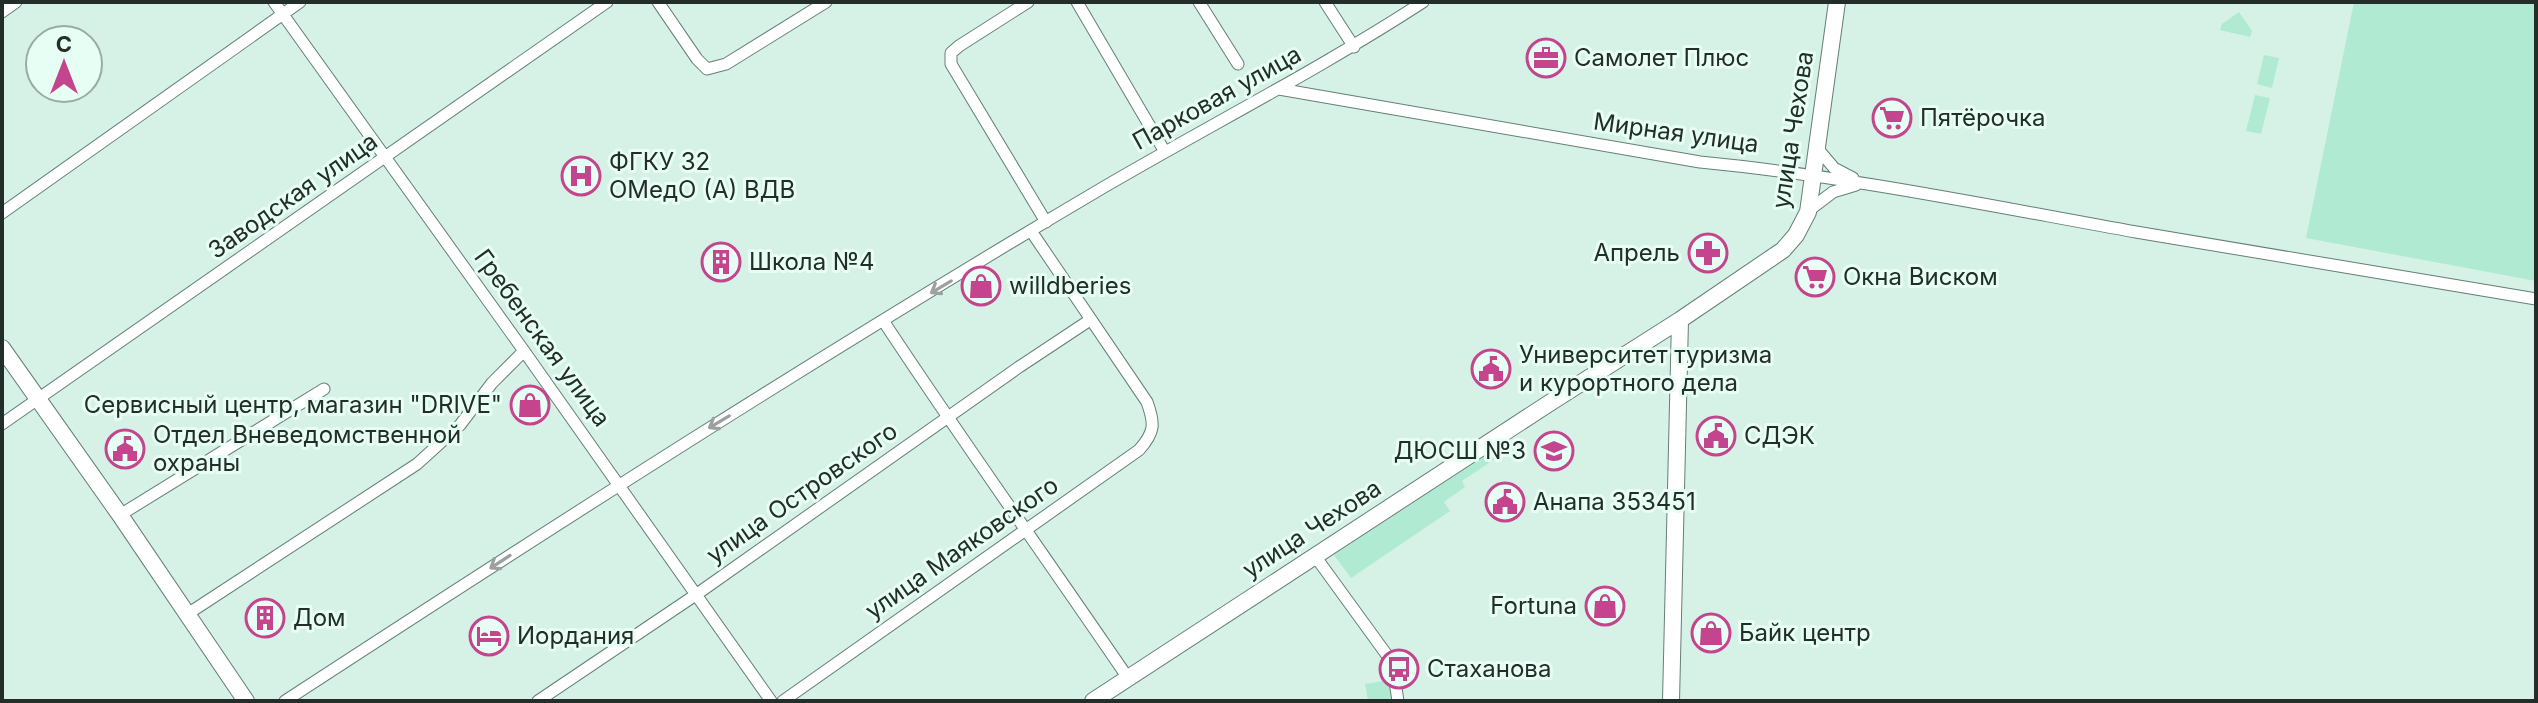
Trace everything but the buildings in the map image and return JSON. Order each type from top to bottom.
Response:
[{"type":"street","points":[[2,12],[16,2]]},
{"type":"street","name":"Гребенская улица","points":[[274,2],[771,701]]},
{"type":"street","points":[[2,213],[300,2]]},
{"type":"street","name":"Заводская улица","points":[[2,424],[607,2]]},
{"type":"street","points":[[658,2],[707,69],[726,64],[826,2]]},
{"type":"street","points":[[1028,2],[959,46],[951,53],[951,64],[1046,222]]},
{"type":"street","points":[[1077,2],[1165,152]]},
{"type":"street","points":[[1199,2],[1238,64]]},
{"type":"street","points":[[1325,2],[1354,47]]},
{"type":"street","name":"Парковая улица","points":[[285,701],[619,484],[1046,222],[1354,47],[1423,2]]},
{"type":"street","name":"улица Чехова","points":[[1093,701],[1783,250],[1796,235],[1808,212],[1837,2]]},
{"type":"street","name":"Мирная улица","points":[[1279,89],[1700,162],[1864,183],[2536,299]]},
{"type":"street","points":[[1817,148],[1834,168],[1864,183]]},
{"type":"street","points":[[1808,212],[1833,192],[1864,183]]},
{"type":"street","points":[[1031,231],[1090,320]]},
{"type":"street","name":"улица Островского","points":[[538,701],[1090,320]]},
{"type":"street","name":"улица Маяковского","points":[[783,701],[1139,450],[1149,439],[1154,420],[1147,402],[1090,320]]},
{"type":"street","points":[[1671,701],[1680,320]]},
{"type":"street","points":[[884,322],[1128,678]]},
{"type":"street","points":[[2,348],[246,701]]},
{"type":"street","points":[[186,615],[417,464],[460,425],[492,383],[524,351]]},
{"type":"street","points":[[120,515],[324,389]]},
{"type":"street","points":[[1315,556],[1392,662],[1398,701]]},
{"type":"green space","points":[[2354,2],[2536,2],[2536,281],[2306,238]]},
{"type":"green space","points":[[2239,12],[2252,31],[2250,37],[2220,30],[2222,24]]},
{"type":"green space","points":[[2264,55],[2279,58],[2272,88],[2257,84]]},
{"type":"green space","points":[[2255,95],[2270,98],[2261,134],[2246,131]]},
{"type":"green space","points":[[1490,452],[1495,459],[1462,481],[1465,487],[1444,502],[1450,511],[1351,578],[1334,555]]},
{"type":"green space","points":[[1390,680],[1393,701],[1368,701],[1365,684]]},
{"type":"place","name":"Самолет Плюс","points":[[1546,58]]},
{"type":"place","name":"Пятёрочка","points":[[1892,118]]},
{"type":"place","name":"ФГКУ 32 ОМедО (А) ВДВ","points":[[581,176]]},
{"type":"place","name":"Апрель","points":[[1708,253]]},
{"type":"place","name":"Школа №4","points":[[721,262]]},
{"type":"place","name":"Окна Виском","points":[[1815,277]]},
{"type":"place","name":"willdberies","points":[[981,286]]},
{"type":"place","name":"Университет туризма и курортного дела","points":[[1491,369]]},
{"type":"place","name":"Сервисный центр, магазин \"DRIVE\"","points":[[530,405]]},
{"type":"place","name":"СДЭК","points":[[1716,436]]},
{"type":"place","name":"Отдел Вневедомственной охраны","points":[[125,449]]},
{"type":"place","name":"ДЮСШ №3","points":[[1554,451]]},
{"type":"place","name":"Анапа 353451","points":[[1505,502]]},
{"type":"place","name":"Fortuna","points":[[1605,606]]},
{"type":"place","name":"Дом","points":[[265,618]]},
{"type":"place","name":"Байк центр","points":[[1711,633]]},
{"type":"place","name":"Иордания","points":[[489,636]]},
{"type":"place","name":"Стаханова","points":[[1399,669]]}]
